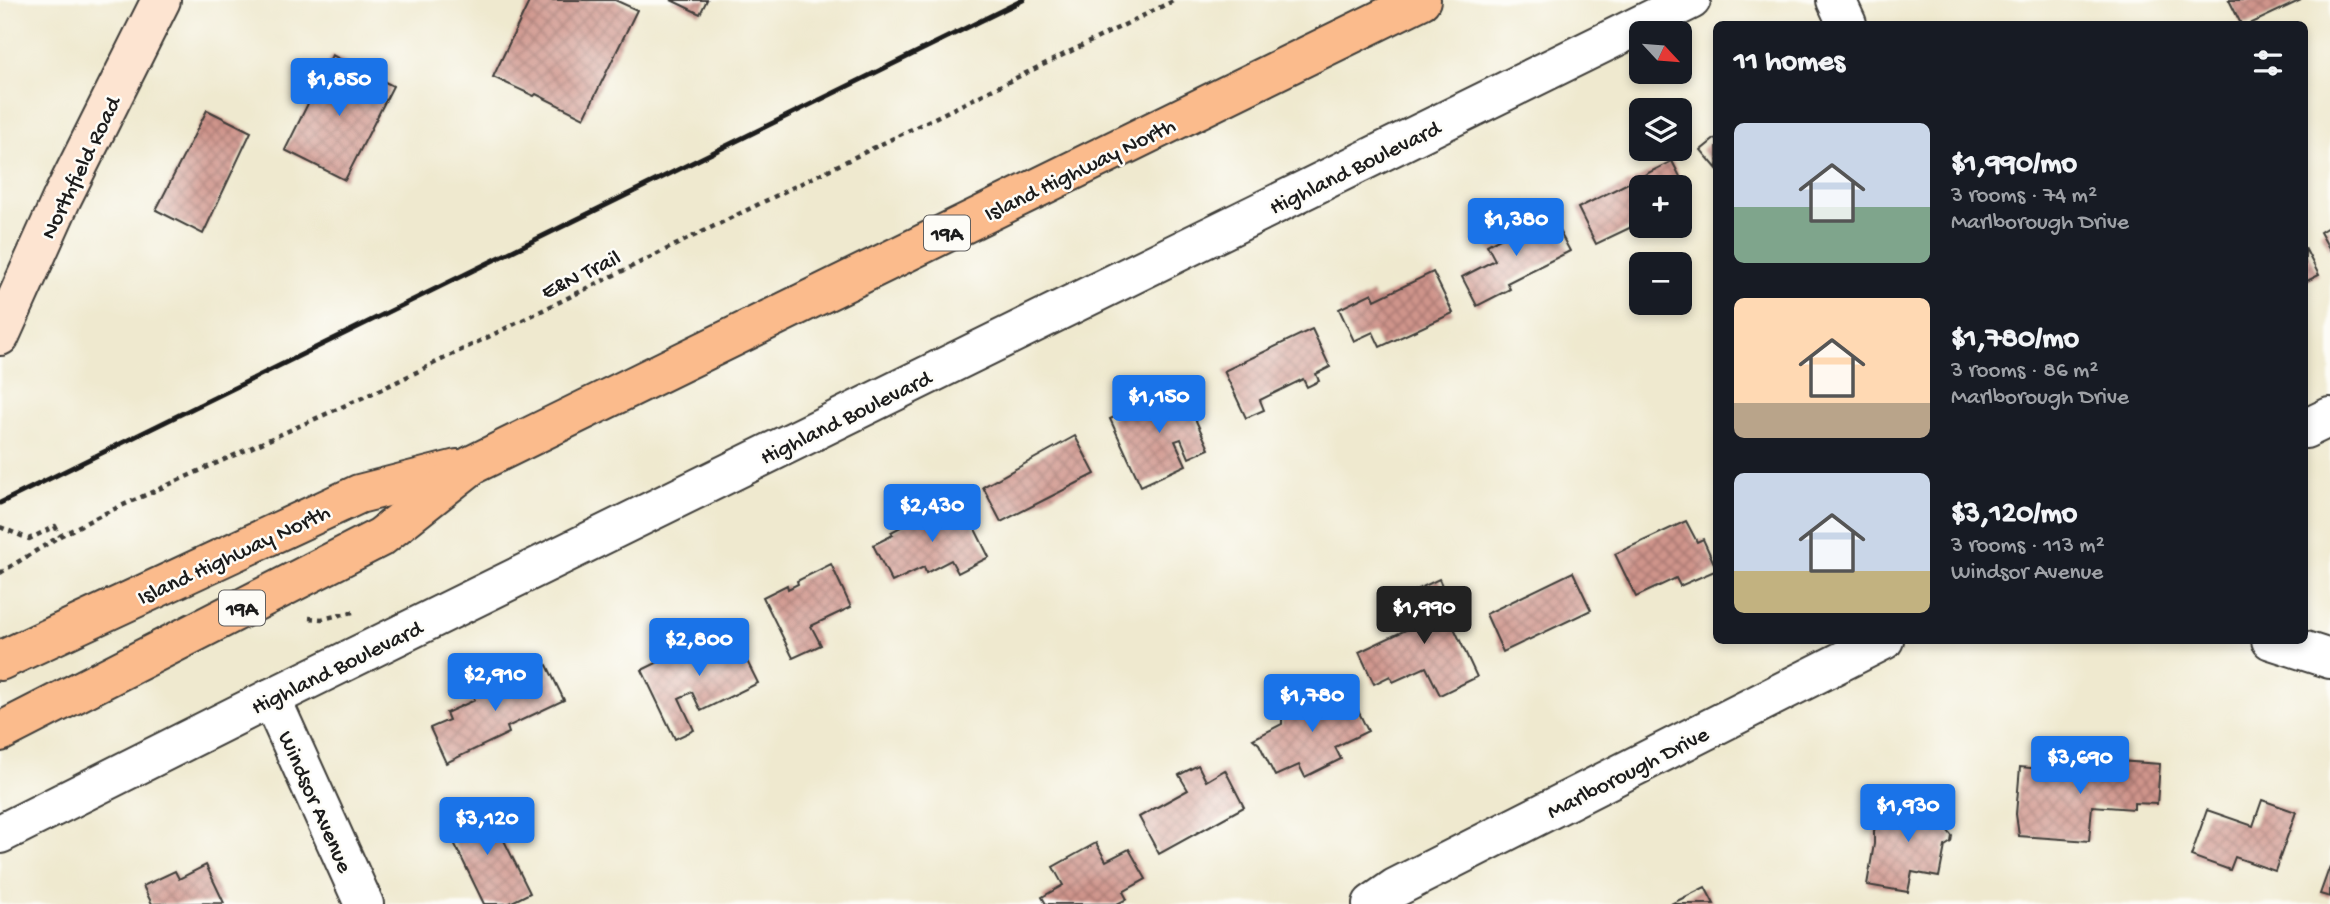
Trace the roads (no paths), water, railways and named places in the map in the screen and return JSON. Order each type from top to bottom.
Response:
[{"type":"main road","name":"Island Highway North","points":[[0,732],[381,537],[472,466],[1421,0]]},
{"type":"main road","name":"Island Highway North","points":[[0,661],[359,494],[472,466]]},
{"type":"street","name":"Northfield Road","points":[[0,336],[14,270],[62,198],[161,0]]},
{"type":"street","name":"Highland Boulevard","points":[[0,834],[271,698],[1691,0]]},
{"type":"street","points":[[1836,0],[1846,21]]},
{"type":"street","points":[[2308,427],[2330,416]]},
{"type":"street","name":"Marlborough Drive","points":[[1372,904],[1408,881],[1876,644]]},
{"type":"street","points":[[2284,644],[2330,659]]},
{"type":"street","name":"Windsor Avenue","points":[[271,698],[364,904]]},
{"type":"railway","points":[[0,503],[1023,0]]}]
